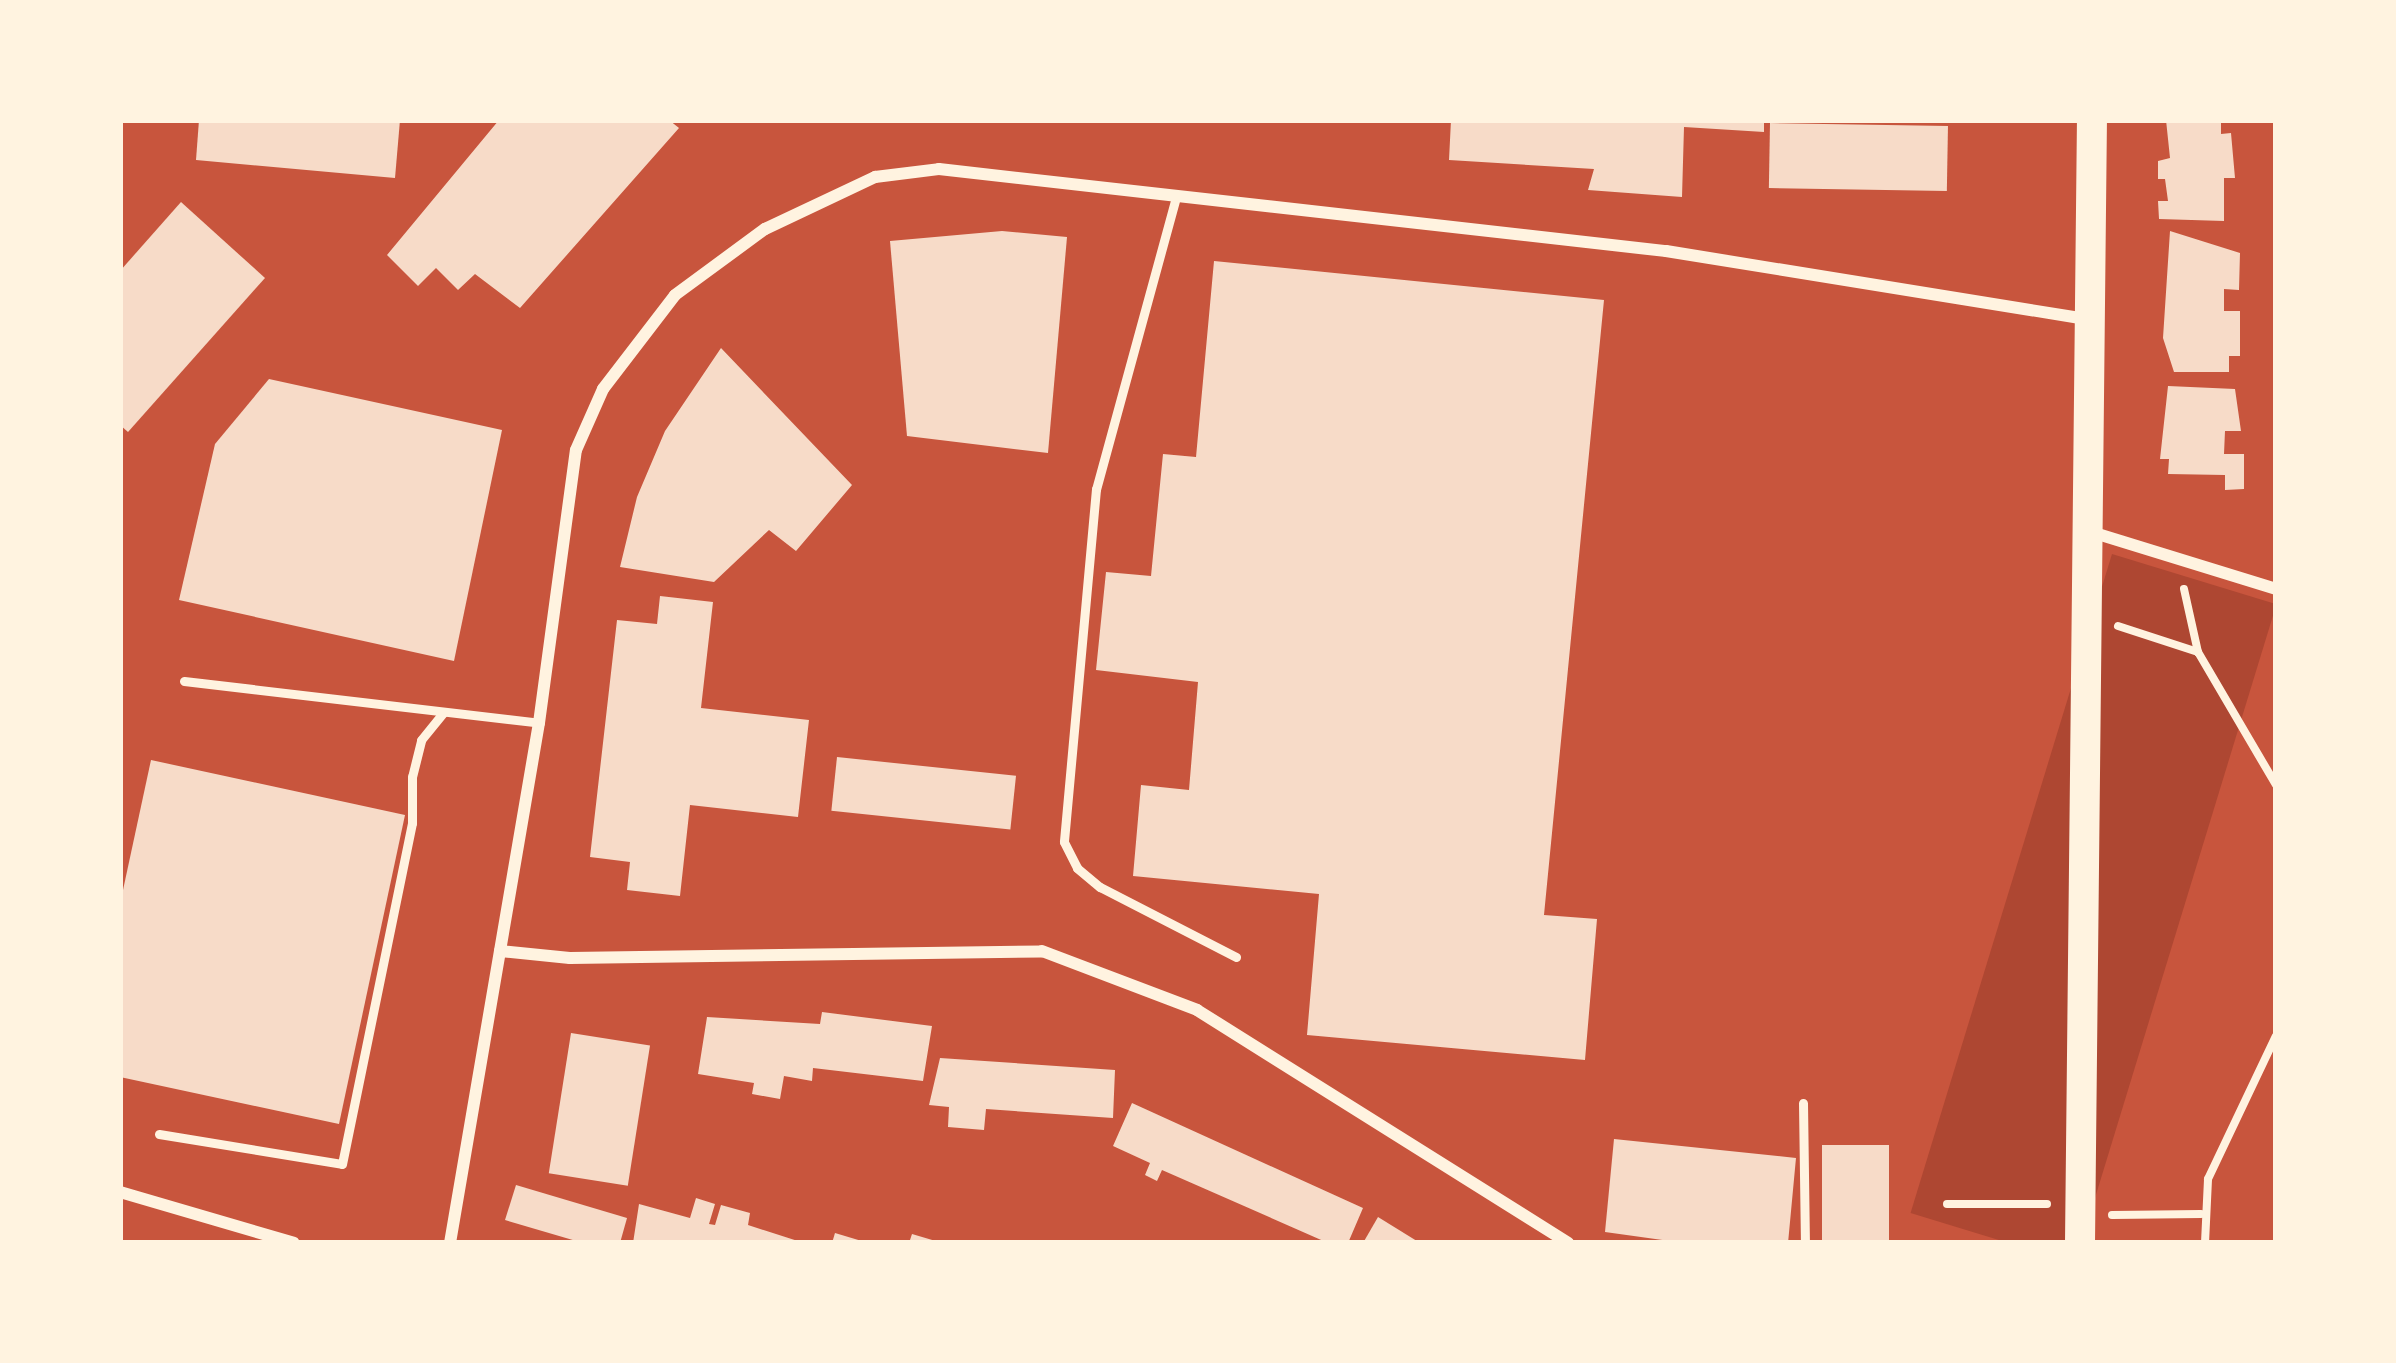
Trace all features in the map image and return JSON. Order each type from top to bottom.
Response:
[{"type":"main road","points":[[2080,1229],[2082,529],[2092,120]]},
{"type":"street","points":[[451,1243],[539,723],[576,451],[604,389],[676,295],[765,229],[875,177],[939,169],[1666,250],[2085,319]]},
{"type":"street","points":[[2082,529],[2276,589]]},
{"type":"street","points":[[500,951],[570,958],[1042,951],[1197,1010],[1568,1243]]},
{"type":"street","points":[[120,1192],[294,1243]]},
{"type":"lane","points":[[1176,197],[1096,489],[1064,842],[1077,868],[1100,887],[1236,957]]},
{"type":"lane","points":[[184,681],[443,713],[487,711],[539,723]]},
{"type":"lane","points":[[159,1134],[342,1164],[412,823],[412,777],[421,740],[443,713]]},
{"type":"lane","points":[[1803,1103],[1805,1243]]},
{"type":"path","points":[[2177,558],[2198,652],[2276,785]]},
{"type":"path","points":[[2082,615],[2198,652]]},
{"type":"path","points":[[2205,1243],[2200,1214],[2228,1124],[2276,1036]]},
{"type":"path","points":[[1947,1204],[2030,1204]]},
{"type":"path","points":[[2080,1229],[2200,1214]]},
{"type":"shaded area","points":[[2112,554],[2276,606],[2081,1243],[2009,1243],[1911,1213]]},
{"type":"building","points":[[199,120],[400,120],[395,178],[196,160]]},
{"type":"building","points":[[499,120],[669,120],[679,128],[520,308],[475,274],[458,290],[436,268],[418,286],[387,255]]},
{"type":"building","points":[[1451,120],[1764,120],[1764,132],[1684,127],[1682,197],[1588,190],[1594,169],[1449,160]]},
{"type":"building","points":[[2166,120],[2221,120],[2221,134],[2231,133],[2235,178],[2224,178],[2224,221],[2159,219],[2158,201],[2168,201],[2165,179],[2158,179],[2158,161],[2170,158]]},
{"type":"building","points":[[1770,123],[1948,126],[1947,191],[1769,188]]},
{"type":"building","points":[[181,202],[265,278],[128,432],[120,425],[120,271]]},
{"type":"building","points":[[1002,231],[1067,237],[1048,453],[907,436],[890,241]]},
{"type":"building","points":[[2170,231],[2240,253],[2239,290],[2224,289],[2224,311],[2240,311],[2240,356],[2229,356],[2229,372],[2174,372],[2163,338]]},
{"type":"building","points":[[1214,261],[1604,300],[1544,915],[1597,919],[1585,1060],[1307,1035],[1319,894],[1133,876],[1141,785],[1189,790],[1198,682],[1096,670],[1106,572],[1151,576],[1163,454],[1196,457]]},
{"type":"building","points":[[721,348],[852,485],[796,551],[769,530],[714,582],[620,567],[637,497],[665,431]]},
{"type":"building","points":[[269,379],[502,430],[454,661],[179,600],[215,444]]},
{"type":"building","points":[[2168,386],[2235,389],[2241,431],[2225,431],[2224,454],[2244,454],[2244,489],[2225,490],[2225,475],[2168,474],[2169,459],[2160,459]]},
{"type":"building","points":[[660,596],[713,602],[701,708],[809,720],[798,817],[690,805],[680,896],[627,890],[630,862],[590,857],[617,620],[657,624]]},
{"type":"building","points":[[837,757],[1016,776],[1010,830],[831,811]]},
{"type":"building","points":[[151,760],[405,815],[339,1124],[120,1077],[120,904]]},
{"type":"building","points":[[822,1012],[932,1026],[923,1081],[813,1068],[812,1081],[784,1076],[780,1099],[752,1094],[754,1083],[698,1074],[707,1017],[820,1024]]},
{"type":"building","points":[[571,1033],[650,1046],[628,1186],[549,1173]]},
{"type":"building","points":[[940,1058],[1115,1070],[1113,1118],[986,1109],[984,1130],[948,1127],[949,1107],[929,1105]]},
{"type":"building","points":[[1132,1103],[1363,1208],[1348,1243],[1328,1243],[1162,1170],[1157,1181],[1145,1175],[1150,1163],[1113,1146]]},
{"type":"building","points":[[1614,1139],[1796,1158],[1788,1243],[1684,1243],[1605,1232]]},
{"type":"building","points":[[1822,1145],[1889,1145],[1889,1243],[1822,1243]]},
{"type":"building","points":[[516,1185],[627,1218],[620,1243],[583,1243],[505,1220]]},
{"type":"building","points":[[696,1198],[715,1204],[709,1224],[715,1225],[721,1205],[750,1213],[748,1225],[804,1243],[633,1243],[639,1204],[690,1218]]},
{"type":"building","points":[[1378,1217],[1412,1238],[1420,1243],[1363,1243]]},
{"type":"building","points":[[835,1233],[865,1242],[865,1243],[832,1243]]},
{"type":"building","points":[[912,1234],[939,1242],[909,1243]]}]
